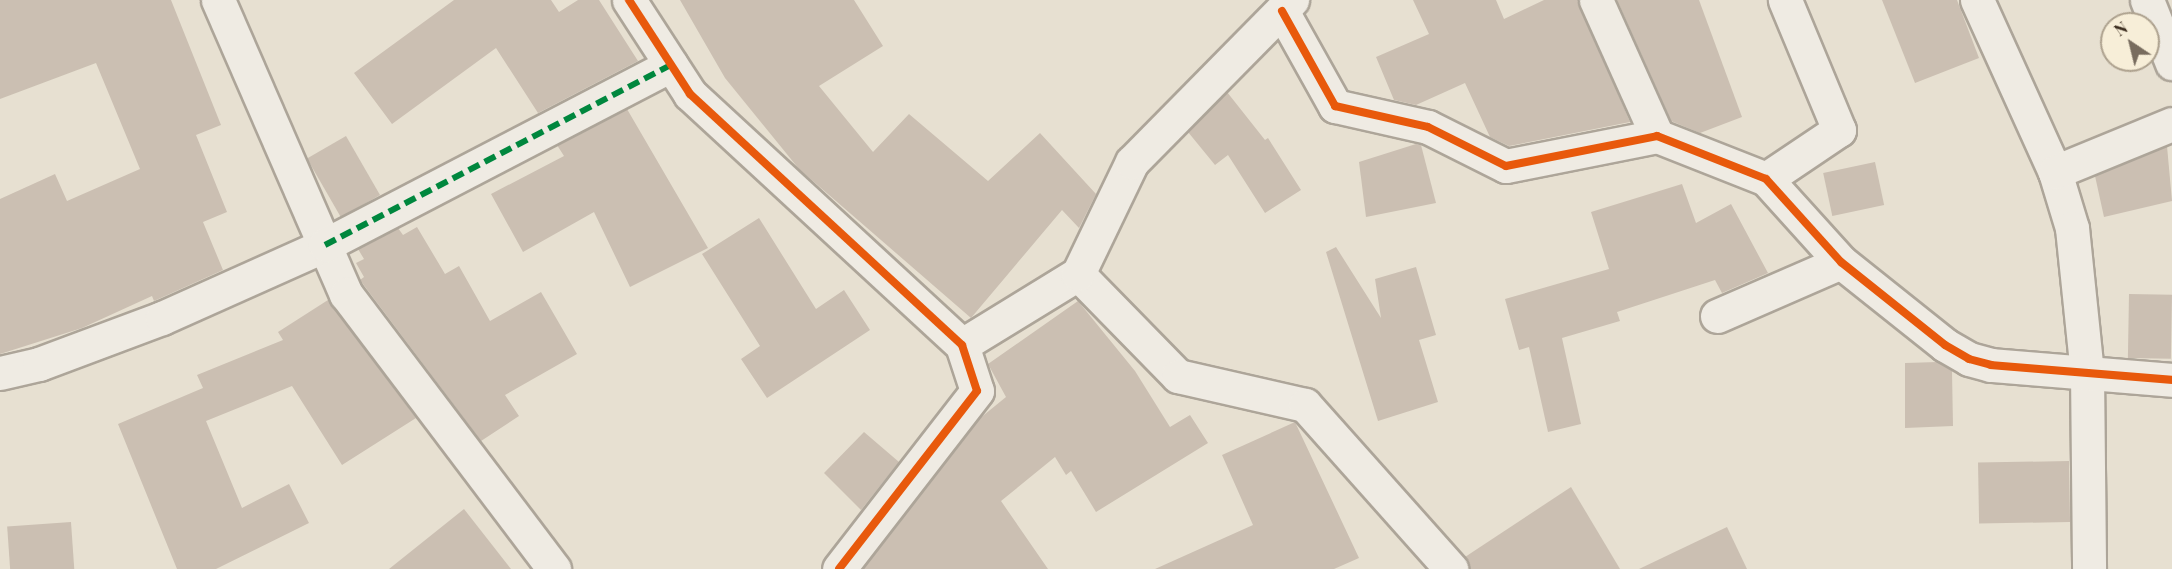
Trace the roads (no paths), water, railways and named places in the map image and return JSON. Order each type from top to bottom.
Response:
[{"type":"street","points":[[218,0],[346,294],[555,569]]},
{"type":"street","points":[[628,0],[690,94],[962,345],[977,391],[839,569]]},
{"type":"street","points":[[1596,0],[1657,136]]},
{"type":"street","points":[[1766,179],[1839,130],[1785,0]]},
{"type":"street","points":[[1977,0],[2055,172],[2072,228],[2087,372],[2089,569]]},
{"type":"street","points":[[2147,0],[2172,63]]},
{"type":"street","points":[[962,345],[1078,274],[1132,162],[1287,5],[1335,106],[1428,127],[1506,166],[1657,136],[1766,179],[1841,262],[1945,345],[1970,359],[1991,365],[2172,380]]},
{"type":"street","points":[[0,373],[39,364],[162,318],[325,245],[671,65]]},
{"type":"street","points":[[2055,172],[2172,124]]},
{"type":"street","points":[[1717,316],[1841,262]]},
{"type":"street","points":[[1078,274],[1178,376],[1305,405],[1451,569]]}]
